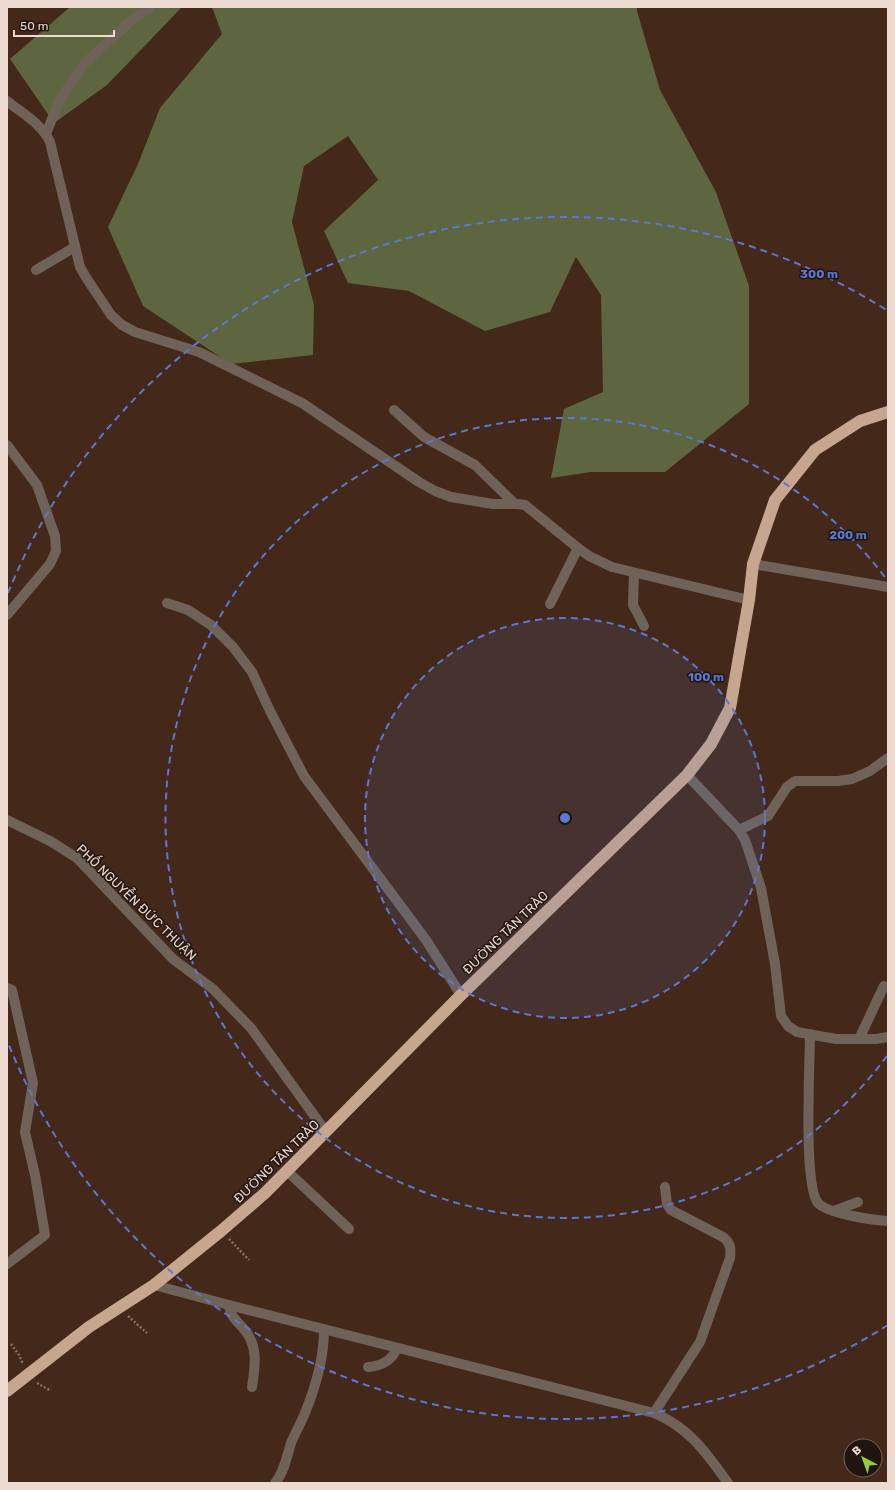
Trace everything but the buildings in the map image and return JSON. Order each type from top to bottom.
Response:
[{"type":"highway","name":"ĐƯỜNG TÂN TRÀO","points":[[7,1391],[89,1327],[154,1285],[221,1232],[287,1171],[461,995],[687,775],[711,744],[730,708],[749,600],[753,564],[775,500],[815,450],[860,421],[888,412]]},
{"type":"street","points":[[46,134],[59,101],[84,64],[126,25],[150,7]]},
{"type":"street","points":[[7,101],[39,126],[46,134],[50,142],[80,267],[111,315],[122,325],[135,332],[199,352],[295,400],[435,491],[451,496],[493,504],[525,505],[589,556],[612,567],[749,600]]},
{"type":"street","points":[[36,270],[75,247]]},
{"type":"street","points":[[394,410],[424,437],[475,465],[515,504]]},
{"type":"street","points":[[7,445],[37,485],[55,536],[56,551],[50,564],[7,615]]},
{"type":"street","points":[[550,604],[578,548]]},
{"type":"street","points":[[753,564],[888,587]]},
{"type":"street","points":[[634,573],[633,605],[644,626]]},
{"type":"street","points":[[167,603],[188,610],[211,625],[238,653],[252,672],[270,712],[304,776],[426,940],[461,995]]},
{"type":"street","points":[[739,830],[768,816],[787,787],[794,781],[838,781],[852,778],[870,771],[888,758]]},
{"type":"street","points":[[687,775],[739,830],[745,840],[761,888],[775,964],[782,1016],[788,1026],[796,1032],[836,1038],[876,1039],[888,1037]]},
{"type":"street","name":"PHỐ NGUYỄN ĐỨC THUẬN","points":[[7,820],[50,841],[77,858],[173,959],[213,989],[251,1028],[326,1132]]},
{"type":"street","points":[[859,1039],[884,986]]},
{"type":"street","points":[[7,988],[12,990],[33,1083],[25,1132],[35,1175],[45,1235],[7,1264]]},
{"type":"street","points":[[810,1034],[808,1149],[814,1194],[818,1204],[834,1211],[870,1220],[888,1221]]},
{"type":"street","points":[[287,1171],[349,1230]]},
{"type":"street","points":[[654,1413],[700,1342],[728,1265],[731,1249],[728,1241],[671,1210],[667,1204],[665,1187]]},
{"type":"street","points":[[834,1211],[858,1202]]},
{"type":"street","points":[[154,1285],[324,1330],[654,1413],[679,1426],[698,1442],[728,1483]]},
{"type":"street","points":[[229,1305],[234,1319],[244,1329],[255,1350],[255,1365],[252,1387]]},
{"type":"street","points":[[275,1483],[305,1414],[321,1366],[324,1347],[324,1330]]},
{"type":"street","points":[[368,1366],[376,1366],[384,1363],[395,1353],[397,1348]]},
{"type":"path","points":[[221,1232],[249,1260]]},
{"type":"path","points":[[118,1308],[147,1333]]},
{"type":"path","points":[[11,1344],[19,1355],[26,1375]]},
{"type":"green space","points":[[70,7],[182,7],[107,85],[54,123],[10,59]]},
{"type":"green space","points":[[212,7],[637,7],[660,90],[716,192],[749,286],[749,404],[665,472],[591,472],[551,478],[564,409],[603,392],[601,295],[576,257],[550,312],[485,331],[409,291],[348,283],[324,231],[378,180],[348,136],[304,166],[292,222],[314,305],[313,355],[231,364],[143,306],[108,227],[138,164],[160,108],[222,34]]}]
